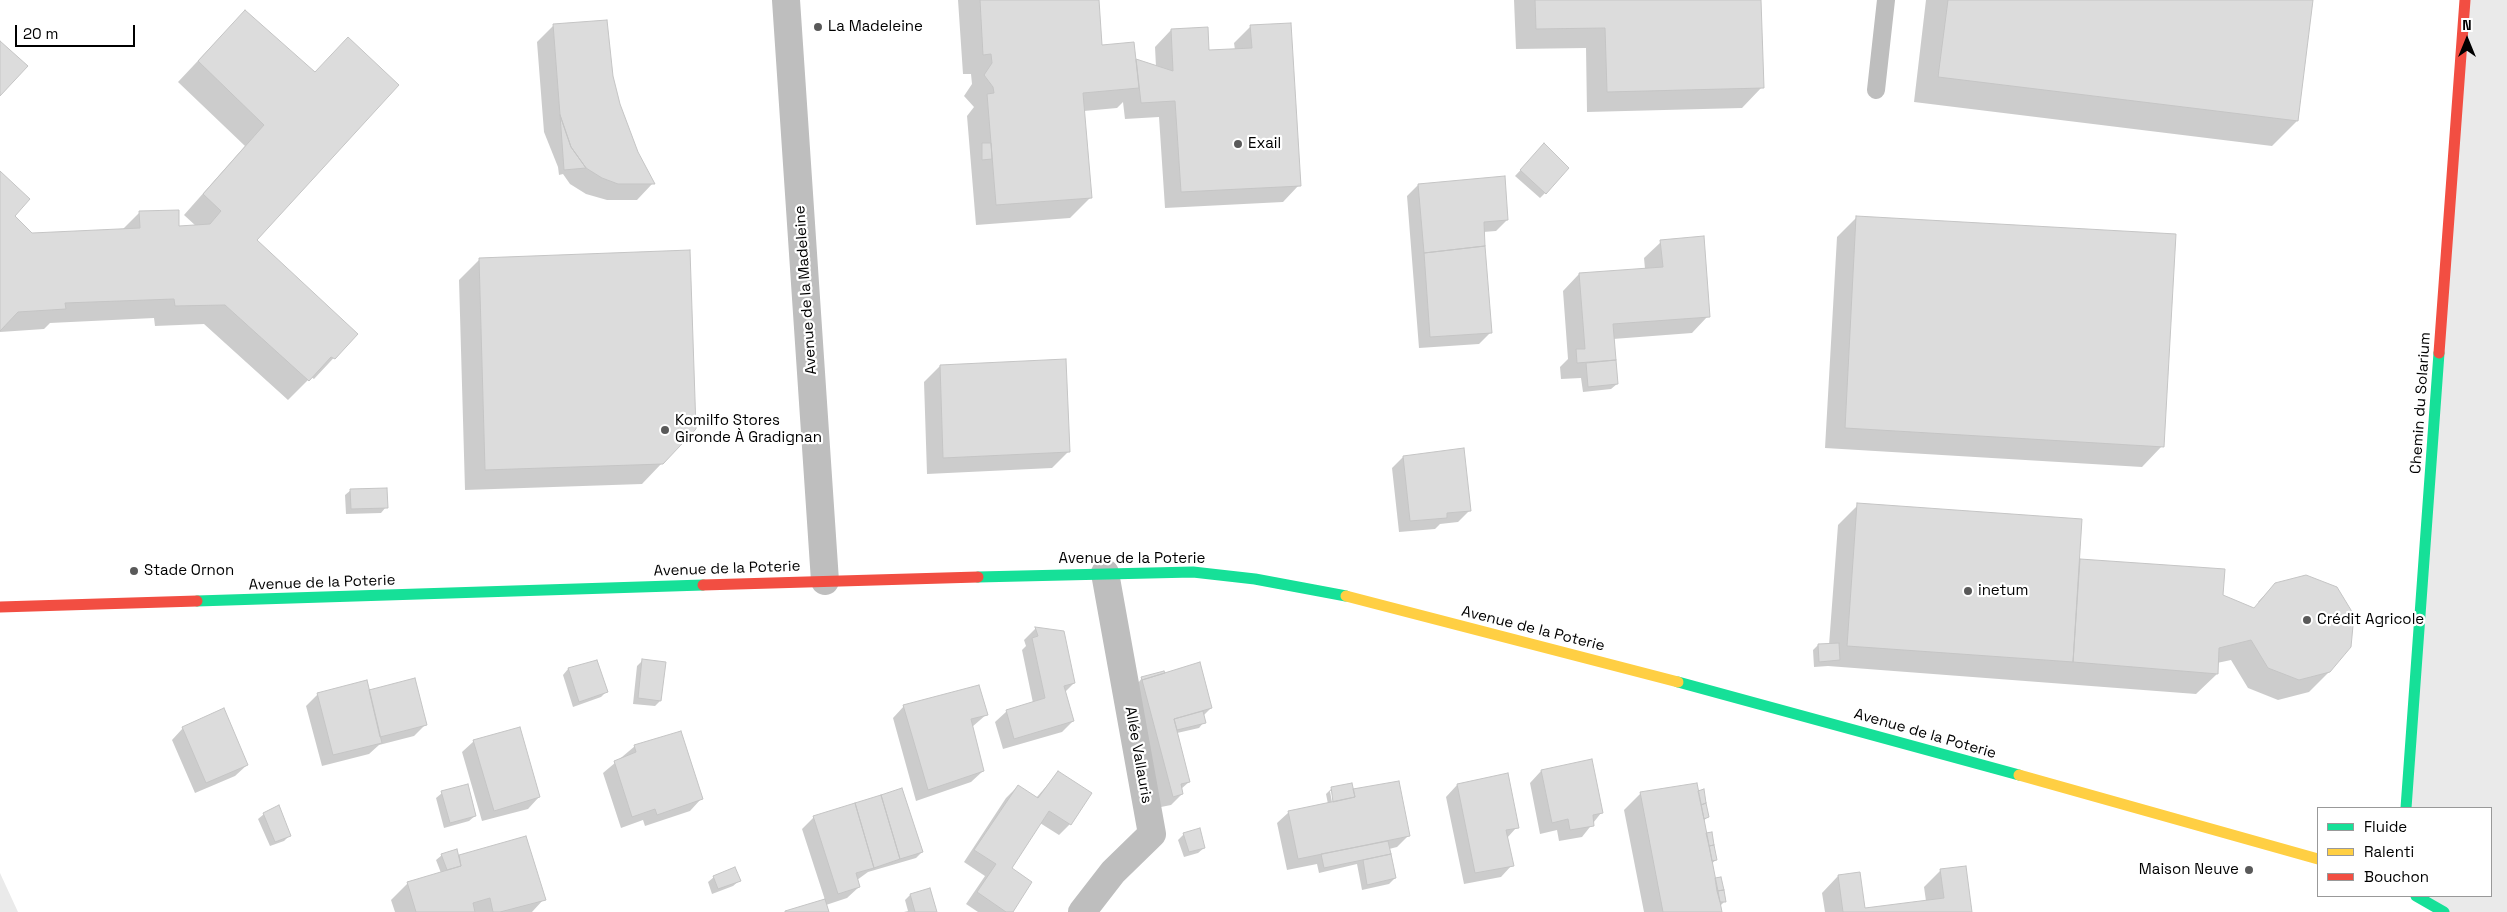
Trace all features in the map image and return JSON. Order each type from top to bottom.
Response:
[{"type":"street","name":"Avenue de la Madeleine","points":[[786,0],[825,581]]},
{"type":"street","name":"Chemin du Solarium","points":[[2406,807],[2465,0]]},
{"type":"street","name":"Avenue de la Poterie","points":[[0,608],[825,581],[1194,572],[1255,579],[1341,595],[1771,706],[2317,859]]},
{"type":"street","name":"Allée Vallauris","points":[[1082,912],[1113,872],[1152,834],[1105,573]]},
{"type":"street","points":[[2408,897],[2413,912]]},
{"type":"street","points":[[2418,897],[2444,912]]},
{"type":"lane","points":[[1876,90],[1886,0]]},
{"type":"shaded area","points":[[2465,0],[2507,0],[2507,912],[2444,912],[2418,897],[2492,897],[2492,807],[2406,807]]},
{"type":"shaded area","points":[[0,873],[18,912],[0,912]]},
{"type":"building","points":[[980,0],[1099,0],[1102,45],[1134,42],[1139,88],[1083,93],[1092,198],[996,205],[987,94],[994,93],[993,87],[984,75],[992,63],[991,54],[983,55]]},
{"type":"building","points":[[1535,0],[1761,0],[1764,88],[1607,92],[1605,28],[1536,29]]},
{"type":"building","points":[[1948,0],[2313,0],[2298,121],[1938,77]]},
{"type":"building","points":[[245,10],[315,72],[348,37],[399,85],[257,240],[358,334],[335,359],[331,357],[309,381],[225,305],[175,306],[174,299],[65,303],[66,309],[18,312],[0,331],[0,171],[30,199],[15,216],[32,233],[140,228],[139,211],[179,210],[179,226],[210,224],[221,211],[203,194],[264,125],[198,61]]},
{"type":"building","points":[[607,20],[613,76],[620,104],[638,152],[655,184],[618,184],[602,178],[586,168],[571,147],[560,115],[553,24]]},
{"type":"building","name":"Exail","points":[[1291,23],[1301,186],[1181,192],[1175,101],[1141,103],[1136,59],[1173,71],[1171,29],[1208,27],[1209,50],[1252,48],[1250,25]]},
{"type":"building","points":[[0,41],[28,66],[0,96]]},
{"type":"building","points":[[560,115],[571,147],[586,168],[564,170]]},
{"type":"building","points":[[982,143],[991,143],[992,159],[982,160]]},
{"type":"building","points":[[1544,143],[1569,168],[1546,194],[1520,170]]},
{"type":"building","points":[[1505,176],[1508,220],[1484,222],[1485,246],[1424,253],[1418,184]]},
{"type":"building","points":[[1856,216],[2176,234],[2164,447],[1845,428]]},
{"type":"building","points":[[1704,236],[1710,317],[1613,324],[1616,360],[1577,363],[1576,349],[1585,349],[1579,273],[1663,267],[1660,240]]},
{"type":"building","points":[[1485,246],[1492,333],[1430,337],[1424,253]]},
{"type":"building","points":[[690,250],[696,429],[663,464],[485,470],[479,258]]},
{"type":"building","points":[[1066,359],[1070,452],[943,458],[940,365]]},
{"type":"building","points":[[1616,360],[1618,384],[1588,387],[1586,363]]},
{"type":"building","points":[[1464,448],[1471,511],[1447,513],[1447,518],[1410,521],[1403,456]]},
{"type":"building","points":[[387,488],[388,508],[351,509],[350,489]]},
{"type":"building","points":[[1857,503],[2082,519],[2073,662],[1847,646]]},
{"type":"building","points":[[2080,559],[2225,569],[2223,595],[2254,608],[2275,583],[2306,575],[2337,587],[2354,615],[2351,647],[2330,672],[2299,680],[2268,668],[2251,640],[2219,648],[2218,674],[2073,662]]},
{"type":"building","points":[[1035,627],[1064,631],[1075,683],[1064,686],[1074,721],[1014,739],[1006,710],[1045,698],[1032,638],[1038,636]]},
{"type":"building","points":[[1839,643],[1840,660],[1819,662],[1818,644]]},
{"type":"building","points":[[642,659],[666,662],[661,701],[638,698]]},
{"type":"building","points":[[597,660],[608,692],[579,702],[568,668]]},
{"type":"building","points":[[1200,662],[1212,708],[1174,719],[1190,782],[1181,784],[1183,794],[1173,797],[1142,680]]},
{"type":"building","points":[[1164,671],[1165,673],[1142,680],[1141,677]]},
{"type":"building","points":[[415,678],[427,725],[380,737],[369,690]]},
{"type":"building","points":[[367,680],[382,743],[333,755],[317,693]]},
{"type":"building","points":[[979,685],[988,715],[971,719],[984,771],[928,790],[903,705]]},
{"type":"building","points":[[224,708],[248,765],[206,783],[182,727]]},
{"type":"building","points":[[1203,711],[1206,723],[1177,730],[1174,719]]},
{"type":"building","points":[[520,727],[540,797],[494,811],[473,740]]},
{"type":"building","points":[[681,731],[703,799],[657,815],[655,809],[632,817],[614,761],[636,752],[634,745]]},
{"type":"building","points":[[1592,759],[1603,813],[1593,815],[1594,826],[1570,830],[1568,819],[1552,823],[1541,770]]},
{"type":"building","points":[[1058,771],[1092,793],[1071,825],[1049,811],[1012,868],[1032,882],[1013,912],[1006,912],[977,892],[996,864],[974,850],[1018,785],[1038,798]]},
{"type":"building","points":[[1508,773],[1519,828],[1506,830],[1514,866],[1475,873],[1457,784]]},
{"type":"building","points":[[1399,781],[1410,836],[1298,859],[1288,811],[1355,797],[1353,789]]},
{"type":"building","points":[[1352,783],[1355,797],[1333,802],[1331,787]]},
{"type":"building","points":[[1697,783],[1722,912],[1663,912],[1640,792]]},
{"type":"building","points":[[468,784],[476,816],[450,823],[441,791]]},
{"type":"building","points":[[902,788],[923,852],[900,859],[881,795]]},
{"type":"building","points":[[1704,789],[1706,803],[1701,805],[1698,791]]},
{"type":"building","points":[[881,795],[900,859],[874,868],[855,803]]},
{"type":"building","points":[[855,803],[874,868],[856,873],[860,887],[838,894],[813,816]]},
{"type":"building","points":[[1706,803],[1709,817],[1704,819],[1701,805]]},
{"type":"building","points":[[279,805],[291,836],[275,842],[263,813]]},
{"type":"building","points":[[1200,828],[1205,848],[1189,852],[1183,833]]},
{"type":"building","points":[[1712,832],[1714,845],[1709,846],[1706,833]]},
{"type":"building","points":[[526,836],[546,900],[500,912],[493,912],[490,898],[473,903],[475,912],[416,912],[407,882],[461,866],[459,855]]},
{"type":"building","points":[[1388,841],[1391,854],[1324,868],[1321,854]]},
{"type":"building","points":[[1714,845],[1717,860],[1712,861],[1709,846]]},
{"type":"building","points":[[457,849],[461,866],[447,870],[441,854]]},
{"type":"building","points":[[1391,854],[1396,878],[1367,885],[1363,860]]},
{"type":"building","points":[[1966,866],[1972,912],[1843,912],[1838,875],[1860,872],[1865,908],[1944,898],[1940,869]]},
{"type":"building","points":[[735,867],[741,881],[718,889],[713,876]]},
{"type":"building","points":[[1721,877],[1724,890],[1717,891],[1715,878]]},
{"type":"building","points":[[930,888],[937,912],[915,912],[910,894]]},
{"type":"building","points":[[1724,890],[1726,902],[1720,902],[1717,891]]},
{"type":"building","points":[[825,899],[829,912],[785,912],[785,911]]},
{"type":"traffic: fast","points":[[2406,807],[2439,353]]},
{"type":"traffic: fast","points":[[978,577],[1193,572],[1255,579],[1346,596]]},
{"type":"traffic: fast","points":[[197,601],[703,585]]},
{"type":"traffic: fast","points":[[1678,682],[2019,775]]},
{"type":"traffic: fast","points":[[2418,897],[2444,912]]},
{"type":"traffic: slow","points":[[1346,596],[1678,682]]},
{"type":"traffic: slow","points":[[2019,775],[2317,859]]},
{"type":"traffic: jam","points":[[2439,353],[2465,0]]},
{"type":"traffic: jam","points":[[703,585],[978,577]]},
{"type":"traffic: jam","points":[[0,607],[197,601]]},
{"type":"place","name":"La Madeleine","points":[[818,27]]},
{"type":"place","name":"Exail","points":[[1238,144]]},
{"type":"place","name":"Komilfo Stores Gironde À Gradignan","points":[[665,430]]},
{"type":"place","name":"Stade Ornon","points":[[134,571]]},
{"type":"place","name":"inetum","points":[[1968,591]]},
{"type":"place","name":"Crédit Agricole","points":[[2307,620]]},
{"type":"place","name":"Maison Neuve","points":[[2249,870]]}]
